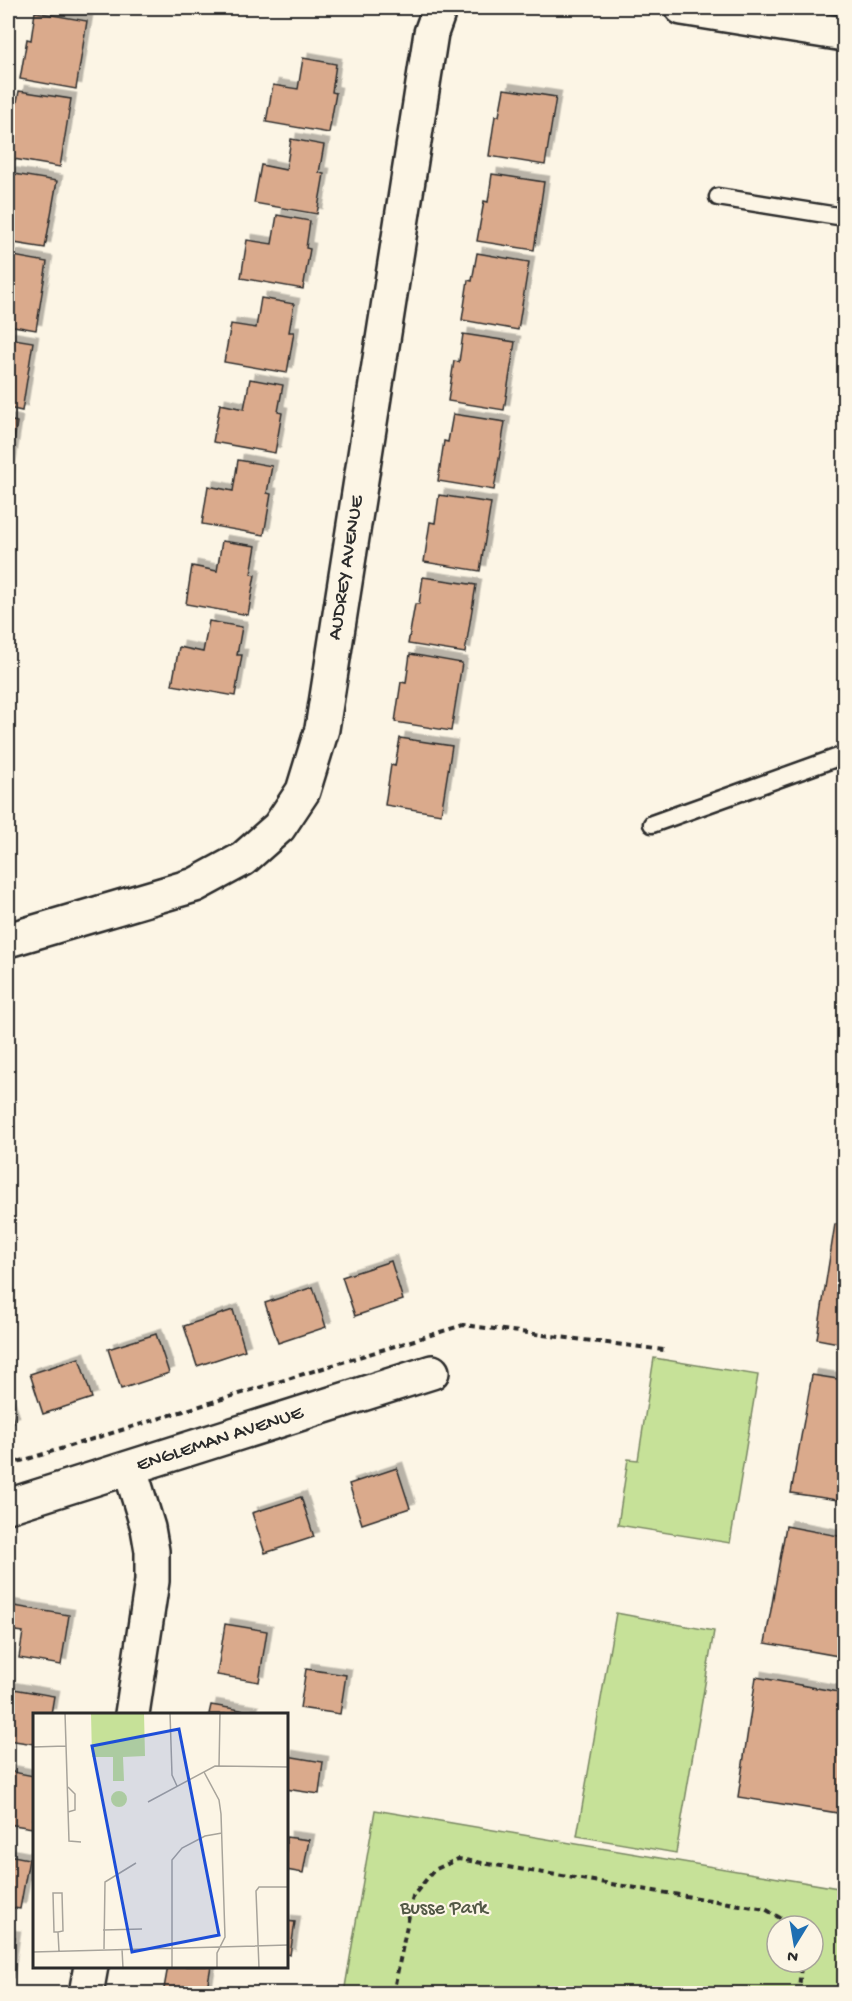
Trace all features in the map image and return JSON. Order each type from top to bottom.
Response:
[{"type":"street","name":"AUDREY AVENUE","points":[[8,940],[195,885],[243,859],[279,827],[303,791],[322,729],[431,33],[440,8]]},
{"type":"street","points":[[682,8],[844,34]]},
{"type":"street","name":"ENGLEMAN AVENUE","points":[[8,1506],[432,1372]]},
{"type":"street","points":[[130,1469],[148,1528],[152,1551],[152,1581],[132,1713]]},
{"type":"street","points":[[86,1994],[91,1968]]},
{"type":"lane","points":[[718,197],[844,217]]},
{"type":"lane","points":[[652,824],[844,755]]},
{"type":"path","points":[[393,1994],[413,1896],[434,1870],[458,1860],[765,1909],[773,1914]]},
{"type":"path","points":[[799,1994],[800,1974]]},
{"type":"green space","points":[[654,1358],[758,1375],[730,1543],[618,1525],[628,1459],[638,1460]]},
{"type":"green space","points":[[616,1613],[714,1631],[676,1853],[577,1836]]},
{"type":"green space","name":"Busse Park","points":[[375,1810],[844,1889],[844,1993],[344,1993]]},
{"type":"building","points":[[35,12],[87,21],[76,89],[20,79],[27,39],[31,40]]},
{"type":"building","points":[[303,58],[336,64],[332,92],[336,93],[329,133],[266,122],[273,85],[298,89]]},
{"type":"building","points":[[504,89],[556,97],[545,165],[489,156],[495,116],[499,116]]},
{"type":"building","points":[[19,91],[71,99],[60,167],[8,158],[8,136]]},
{"type":"building","points":[[291,139],[324,145],[319,173],[324,174],[317,214],[254,203],[261,165],[286,170]]},
{"type":"building","points":[[8,173],[57,181],[45,248],[8,242]]},
{"type":"building","points":[[492,174],[544,182],[534,250],[477,241],[484,201],[488,202]]},
{"type":"building","points":[[277,215],[310,221],[306,248],[310,249],[303,289],[241,278],[247,240],[272,244]]},
{"type":"building","points":[[477,253],[529,262],[518,330],[462,320],[468,280],[472,281]]},
{"type":"building","points":[[8,255],[47,262],[36,330],[8,325]]},
{"type":"building","points":[[261,298],[294,304],[289,332],[294,332],[287,373],[224,362],[231,324],[256,328]]},
{"type":"building","points":[[463,334],[515,342],[504,410],[448,401],[454,361],[459,362]]},
{"type":"building","points":[[8,338],[33,342],[22,411],[8,408]]},
{"type":"building","points":[[250,379],[283,385],[278,412],[282,413],[275,453],[213,442],[220,404],[244,409]]},
{"type":"building","points":[[453,414],[505,422],[494,490],[438,481],[444,441],[448,442]]},
{"type":"building","points":[[8,420],[17,422],[8,480]]},
{"type":"building","points":[[238,460],[272,466],[267,493],[271,494],[264,535],[202,524],[208,486],[233,491]]},
{"type":"building","points":[[439,495],[491,503],[480,571],[424,562],[430,522],[435,523]]},
{"type":"building","points":[[222,541],[256,546],[251,574],[255,575],[248,615],[186,604],[192,566],[217,571]]},
{"type":"building","points":[[423,577],[476,585],[465,653],[408,644],[415,604],[419,604]]},
{"type":"building","points":[[209,621],[242,627],[237,655],[242,655],[235,696],[172,685],[179,647],[203,652]]},
{"type":"building","points":[[410,654],[462,663],[451,731],[395,722],[401,682],[406,683]]},
{"type":"building","points":[[400,738],[452,746],[441,814],[385,805],[391,765],[395,766]]},
{"type":"building","points":[[835,1224],[844,1225],[844,1344],[817,1339]]},
{"type":"building","points":[[391,1261],[403,1300],[355,1316],[342,1277]]},
{"type":"building","points":[[313,1287],[326,1327],[278,1343],[265,1303]]},
{"type":"building","points":[[233,1310],[245,1350],[197,1366],[184,1326]]},
{"type":"building","points":[[156,1334],[169,1373],[121,1389],[108,1349]]},
{"type":"building","points":[[79,1358],[92,1398],[43,1414],[30,1374]]},
{"type":"building","points":[[812,1375],[844,1380],[844,1501],[791,1493]]},
{"type":"building","points":[[8,1403],[14,1422],[8,1424]]},
{"type":"building","points":[[397,1468],[410,1508],[362,1524],[349,1484]]},
{"type":"building","points":[[301,1497],[314,1537],[265,1553],[252,1513]]},
{"type":"building","points":[[786,1526],[844,1537],[844,1657],[765,1643]]},
{"type":"building","points":[[8,1605],[69,1615],[61,1665],[19,1658],[23,1632],[8,1630]]},
{"type":"building","points":[[225,1624],[267,1631],[259,1682],[217,1675]]},
{"type":"building","points":[[306,1669],[346,1675],[340,1714],[300,1708]]},
{"type":"building","points":[[756,1677],[844,1693],[844,1814],[738,1797]]},
{"type":"building","points":[[8,1688],[54,1696],[51,1713],[33,1713],[33,1744],[8,1740]]},
{"type":"building","points":[[211,1705],[253,1712],[252,1713],[209,1713]]},
{"type":"building","points":[[288,1756],[323,1762],[319,1794],[288,1789]]},
{"type":"building","points":[[8,1771],[33,1776],[32,1828],[8,1824]]},
{"type":"building","points":[[288,1837],[309,1840],[303,1873],[288,1870]]},
{"type":"building","points":[[8,1855],[29,1859],[20,1909],[8,1907]]},
{"type":"building","points":[[288,1921],[295,1922],[290,1955],[288,1954]]},
{"type":"building","points":[[8,1936],[15,1937],[8,1984]]},
{"type":"building","points":[[168,1968],[211,1968],[206,1994],[163,1994]]}]
